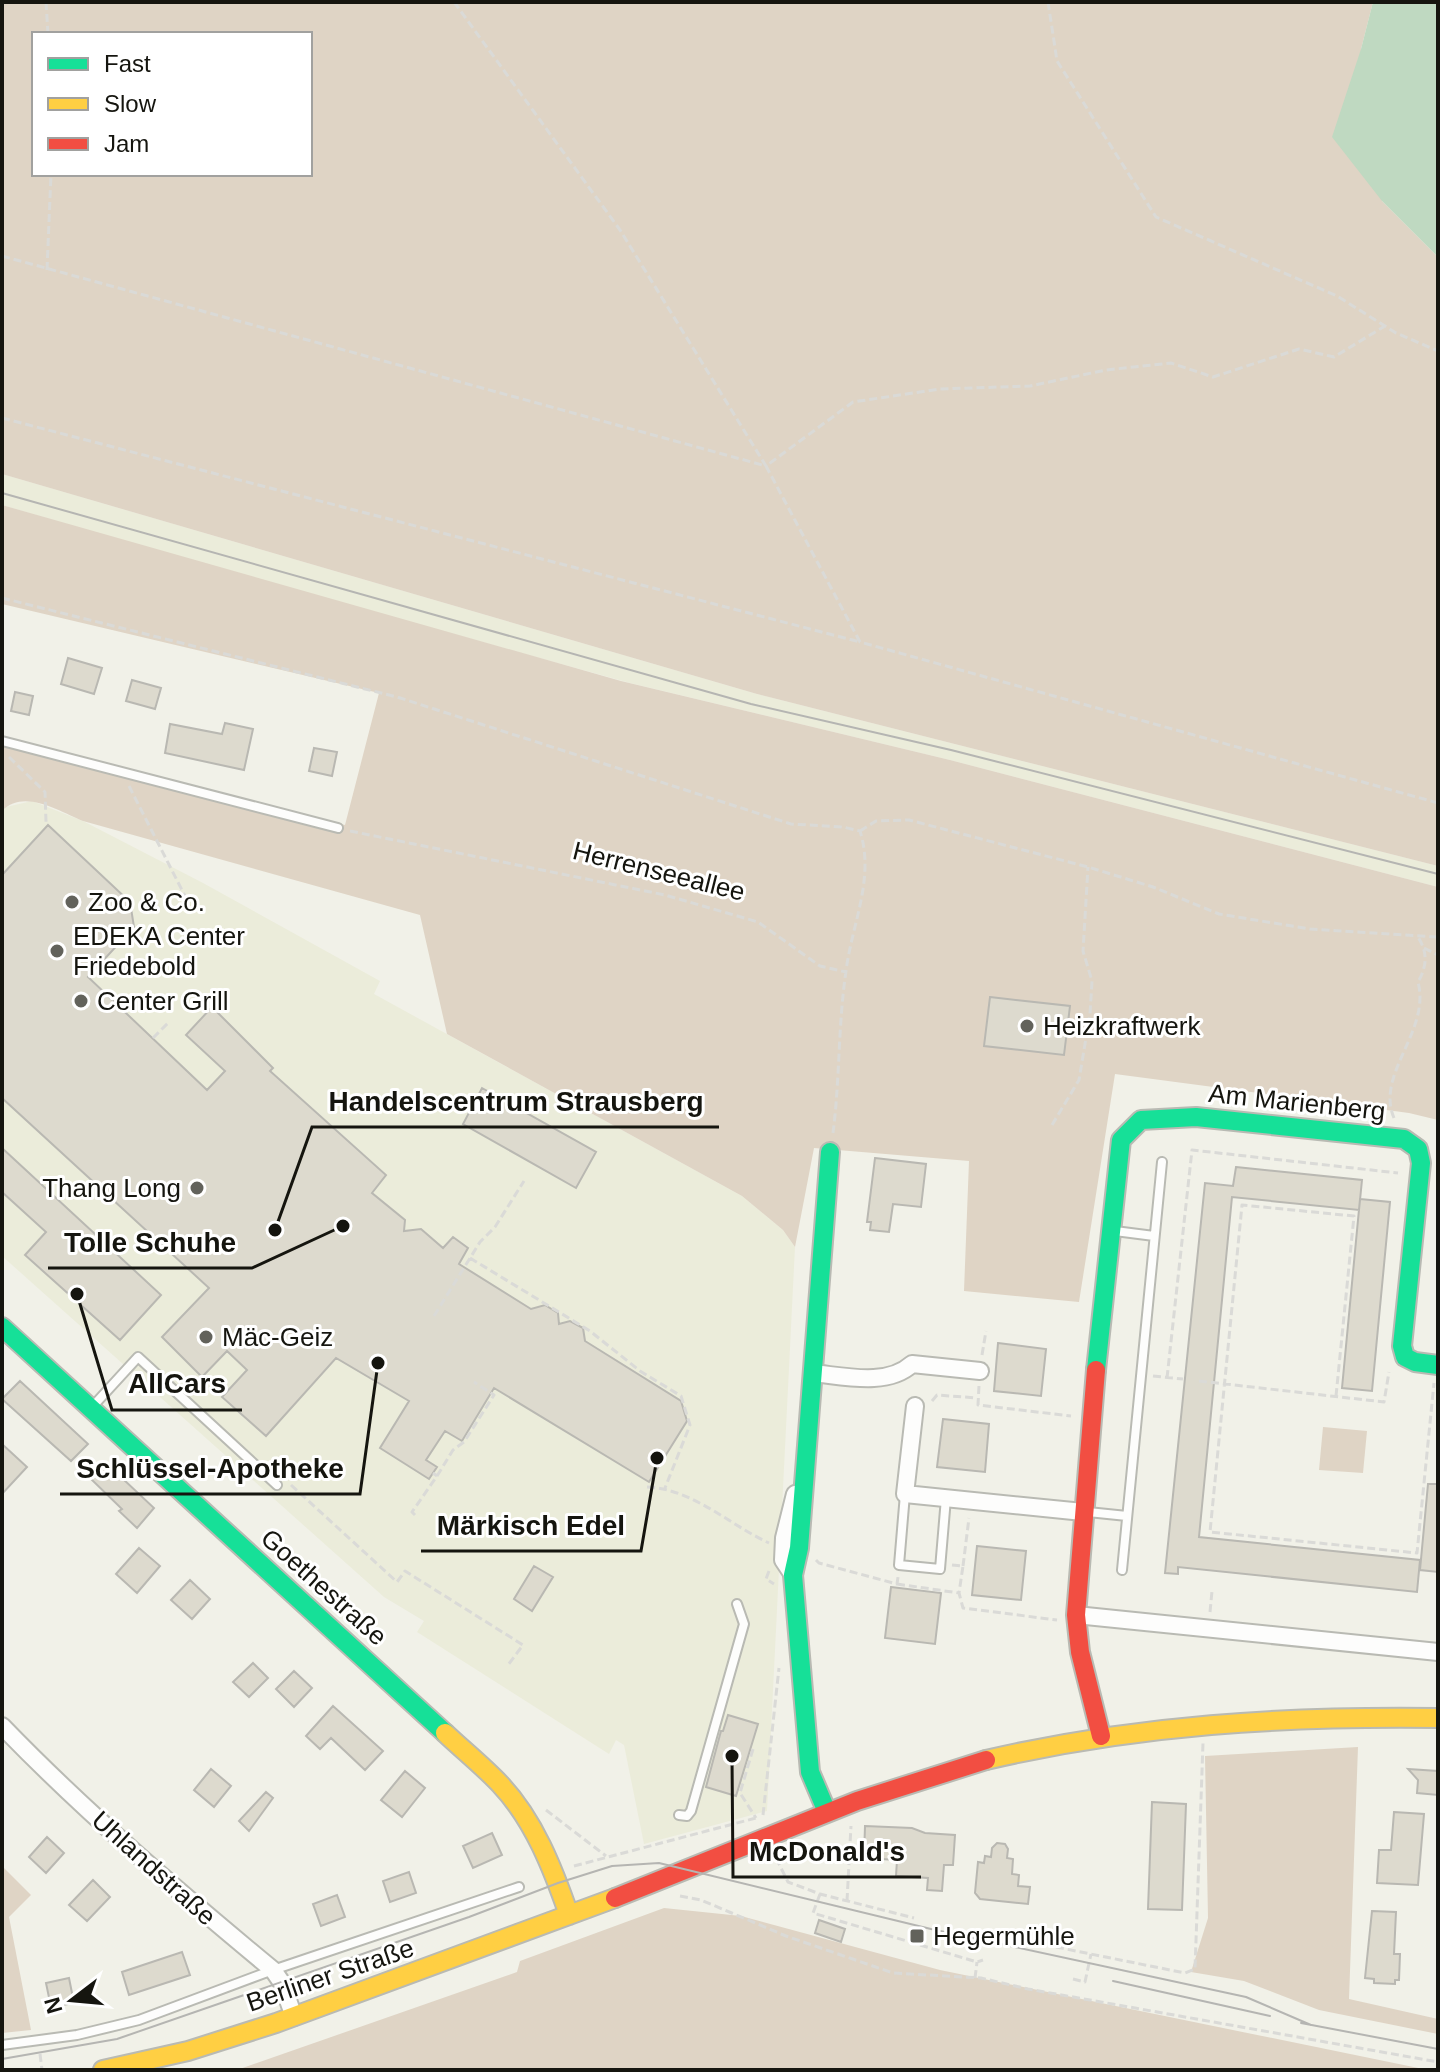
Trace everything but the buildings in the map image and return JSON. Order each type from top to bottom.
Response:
[{"type":"street","name":"Am Marienberg","points":[[1101,1736],[1071,1618],[1121,1140],[1141,1120],[1196,1117],[1404,1139],[1418,1149],[1420,1175],[1402,1346],[1405,1357]]},
{"type":"street","points":[[827,1812],[810,1772],[786,1581],[808,1430],[830,1152]]},
{"type":"street","name":"Goethestraße","points":[[2,1327],[477,1761],[527,1816],[555,1873],[569,1915]]},
{"type":"street","points":[[1405,1357],[1415,1362],[1437,1364]]},
{"type":"street","points":[[812,1373],[874,1378],[900,1375],[912,1364],[980,1371]]},
{"type":"street","points":[[922,1406],[905,1494],[1083,1512]]},
{"type":"street","points":[[1071,1618],[1208,1628],[1438,1652]]},
{"type":"street","name":"Berliner Straße","points":[[103,2070],[136,2067],[405,1979],[668,1878],[827,1812],[953,1769],[1008,1754],[1101,1736],[1260,1718],[1438,1718]]},
{"type":"street","name":"Uhlandstraße","points":[[2,1726],[168,1881],[273,1970],[282,1983],[294,2017]]},
{"type":"lane","points":[[2,741],[338,828]]},
{"type":"lane","points":[[1122,1570],[1162,1162]]},
{"type":"lane","points":[[1110,1230],[1154,1236]]},
{"type":"lane","points":[[90,1409],[138,1357],[280,1481]]},
{"type":"lane","points":[[905,1494],[899,1565],[940,1569],[946,1497]]},
{"type":"lane","points":[[1083,1512],[1127,1516]]},
{"type":"lane","points":[[679,1815],[687,1816],[691,1811],[744,1624],[737,1604]]},
{"type":"lane","points":[[2,2045],[77,2035],[139,2020],[273,1970],[519,1887]]},
{"type":"path","points":[[46,2],[48,32]]},
{"type":"path","points":[[454,2],[620,230],[766,466],[860,642]]},
{"type":"path","points":[[1048,2],[1057,61],[1156,217],[1337,296],[1385,326],[1438,351]]},
{"type":"path","points":[[47,270],[51,176]]},
{"type":"path","points":[[2,256],[766,466]]},
{"type":"path","points":[[766,466],[853,402],[940,389],[1030,386],[1106,370],[1171,363],[1213,377],[1299,349],[1334,357],[1385,326]]},
{"type":"path","points":[[2,418],[860,642],[1438,803]]},
{"type":"path","points":[[2,598],[397,697],[791,824],[860,831],[876,821],[909,820],[1088,867],[1153,887],[1219,914],[1310,929],[1438,937]]},
{"type":"path","points":[[2,750],[45,792],[46,822]]},
{"type":"path","points":[[122,772],[186,898]]},
{"type":"path","name":"Herrenseeallee","points":[[338,828],[665,895],[758,922],[820,966],[846,972]]},
{"type":"path","points":[[830,1152],[839,1084],[846,972],[866,876],[865,850],[860,831]]},
{"type":"path","points":[[1052,1125],[1079,1080],[1090,1014],[1092,981],[1083,951],[1088,867]]},
{"type":"path","points":[[1404,1139],[1390,1108],[1388,1093],[1409,1044],[1421,993],[1418,982],[1426,960],[1418,937]]},
{"type":"path","points":[[1424,948],[1438,955]]},
{"type":"path","points":[[153,1038],[168,1023]]},
{"type":"path","points":[[1167,1378],[1192,1150],[1420,1175]]},
{"type":"path","points":[[434,1316],[480,1242],[495,1227],[524,1181]]},
{"type":"path","points":[[1336,1396],[1354,1216],[1242,1205],[1210,1532],[1417,1553],[1437,1364]]},
{"type":"path","points":[[470,1258],[590,1331],[640,1371],[681,1396],[690,1425],[665,1488]]},
{"type":"path","points":[[986,1331],[978,1405],[1091,1417]]},
{"type":"path","points":[[1199,1381],[1384,1402],[1390,1371],[1405,1357]]},
{"type":"path","points":[[1141,1375],[1183,1379]]},
{"type":"path","points":[[415,1515],[412,1512],[435,1474],[453,1450],[464,1442],[494,1395],[474,1382]]},
{"type":"path","points":[[922,1406],[937,1395],[978,1398]]},
{"type":"path","points":[[280,1481],[397,1582],[405,1571],[523,1645],[508,1665]]},
{"type":"path","points":[[647,1487],[665,1488],[718,1512],[766,1542],[810,1554],[819,1563],[897,1584],[959,1593]]},
{"type":"path","points":[[971,1499],[959,1593],[963,1608],[1071,1618]]},
{"type":"path","points":[[772,1562],[766,1579],[786,1581]]},
{"type":"path","points":[[941,1564],[963,1566]]},
{"type":"path","points":[[897,1584],[899,1565]]},
{"type":"path","points":[[1208,1628],[1212,1591]]},
{"type":"path","points":[[555,1873],[606,1856],[764,1815],[778,1668]]},
{"type":"path","points":[[1056,1947],[1185,1973],[1195,1969],[1203,1740]]},
{"type":"path","points":[[753,1749],[740,1793],[756,1818]]},
{"type":"path","points":[[544,1809],[606,1856]]},
{"type":"path","points":[[847,1901],[852,1823],[848,1824]]},
{"type":"path","points":[[775,1856],[788,1882],[820,1894],[914,1918]]},
{"type":"path","points":[[820,1894],[813,1913],[977,1962],[983,1960]]},
{"type":"path","points":[[678,1896],[701,1900],[786,1936],[893,1973],[975,1978],[1438,2062]]},
{"type":"path","points":[[1073,1979],[1085,1982],[1091,1954]]},
{"type":"path","points":[[975,1978],[977,1962]]},
{"type":"path","points":[[39,2040],[42,2070]]},
{"type":"shaded area","points":[[2,2],[1373,2],[1361,49],[1382,201],[1438,257],[1438,866],[757,694],[2,474]]},
{"type":"shaded area","points":[[1373,2],[1438,2],[1438,257],[1382,201],[1332,137]]},
{"type":"shaded area","points":[[2,474],[757,694],[1438,866],[1438,887],[950,760],[630,683],[237,574],[2,505]]},
{"type":"shaded area","points":[[2,505],[621,681],[950,760],[1438,887],[1438,1120],[1409,1113],[1115,1074],[1079,1302],[964,1291],[969,1161],[814,1148],[795,1247],[783,1230],[742,1196],[447,1034],[420,915],[83,821],[42,804],[21,802],[11,804],[2,811],[2,739],[345,825],[379,693],[2,604]]},
{"type":"shaded area","points":[[32,801],[83,821],[203,883],[380,981],[374,994],[742,1196],[783,1230],[795,1247],[767,1811],[644,1844],[624,1745],[616,1740],[609,1754],[417,1632],[424,1621],[384,1597],[2,1256],[2,811],[6,807]]},
{"type":"shaded area","points":[[1323,1427],[1367,1431],[1363,1473],[1319,1470]]},
{"type":"shaded area","points":[[1358,1747],[1349,1999],[1438,2019],[1438,2034],[1319,2010],[1244,1981],[1191,1972],[1208,1918],[1205,1756]]},
{"type":"shaded area","points":[[2,1866],[31,1895],[9,1917],[31,2030],[2,2033]]},
{"type":"shaded area","points":[[664,1908],[741,1916],[940,1970],[1428,2070],[237,2070],[517,1972],[520,1961]]},
{"type":"tram line","points":[[2,493],[751,704],[951,750],[1438,874]]},
{"type":"tram line","points":[[2,2059],[117,2039],[558,1883],[612,1866],[659,1863],[931,1929],[1246,1997],[1311,2025]]},
{"type":"tram line","points":[[1113,1981],[1270,2016]]},
{"type":"tram line","points":[[1301,2023],[1438,2049]]},
{"type":"traffic: fast","points":[[1096,1370],[1121,1140],[1141,1120],[1196,1117],[1404,1139],[1418,1149],[1421,1163],[1402,1346],[1405,1357],[1415,1362],[1438,1365]]},
{"type":"traffic: fast","points":[[827,1812],[810,1772],[793,1575],[799,1548],[830,1152]]},
{"type":"traffic: fast","points":[[2,1327],[445,1733]]},
{"type":"traffic: slow","points":[[986,1760],[1098,1738],[1211,1725],[1324,1719],[1438,1718]]},
{"type":"traffic: slow","points":[[445,1733],[500,1784],[523,1813],[549,1863],[569,1915]]},
{"type":"traffic: slow","points":[[103,2070],[188,2051],[276,2023],[615,1898]]},
{"type":"traffic: jam","points":[[1096,1370],[1076,1615],[1080,1652],[1101,1736]]},
{"type":"traffic: jam","points":[[615,1898],[857,1801],[986,1760]]},
{"type":"place","name":"Zoo & Co.","points":[[72,902]]},
{"type":"place","name":"EDEKA Center Friedebold","points":[[57,951]]},
{"type":"place","name":"Center Grill","points":[[81,1001]]},
{"type":"place","name":"Heizkraftwerk","points":[[1027,1026]]},
{"type":"place","name":"Thang Long","points":[[197,1188]]},
{"type":"place","name":"Tolle Schuhe","points":[[343,1226]]},
{"type":"place","name":"Handelscentrum Strausberg","points":[[275,1230]]},
{"type":"place","name":"AllCars","points":[[77,1294]]},
{"type":"place","name":"Mäc-Geiz","points":[[206,1337]]},
{"type":"place","name":"Schlüssel-Apotheke","points":[[378,1363]]},
{"type":"place","name":"Märkisch Edel","points":[[657,1458]]},
{"type":"place","name":"McDonald's","points":[[732,1756]]},
{"type":"place","name":"Hegermühle","points":[[917,1936]]}]
